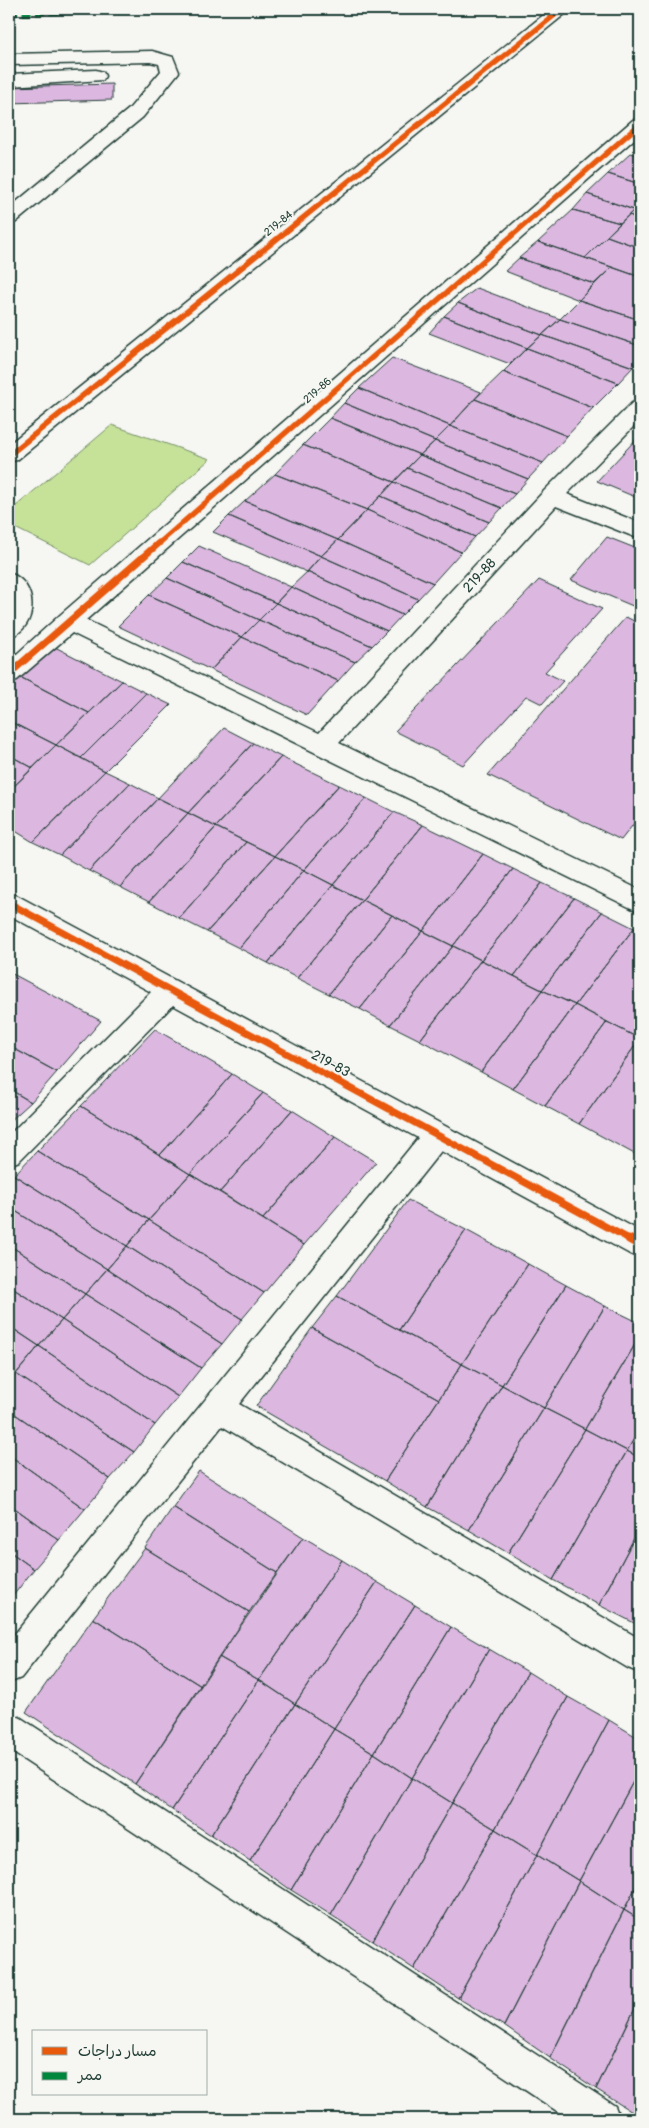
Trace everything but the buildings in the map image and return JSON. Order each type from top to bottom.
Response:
[{"type":"street","name":"219-84","points":[[9,455],[562,9]]},
{"type":"street","points":[[9,59],[152,56],[167,61],[170,72]]},
{"type":"street","points":[[132,74],[170,72]]},
{"type":"street","points":[[9,218],[136,112],[170,72]]},
{"type":"street","points":[[9,80],[113,75]]},
{"type":"street","name":"219-86","points":[[9,674],[640,124]]},
{"type":"street","name":"219-88","points":[[322,745],[552,496],[640,408]]},
{"type":"street","points":[[552,496],[640,531]]},
{"type":"street","points":[[9,581],[15,588],[22,606],[17,622],[9,629]]},
{"type":"street","points":[[68,621],[640,901]]},
{"type":"street","name":"219-83","points":[[9,903],[640,1245]]},
{"type":"street","points":[[9,1153],[170,990]]},
{"type":"street","points":[[9,1667],[438,1135]]},
{"type":"street","points":[[219,1408],[640,1657]]},
{"type":"street","points":[[9,1730],[602,2119]]},
{"type":"green space","points":[[112,425],[210,459],[90,565],[9,525],[9,512]]},
{"type":"marked path","points":[[9,14],[193,9]]},
{"type":"cycle path","points":[[9,455],[562,9]]},
{"type":"cycle path","points":[[9,674],[640,124]]},
{"type":"cycle path","points":[[9,903],[640,1245]]}]
